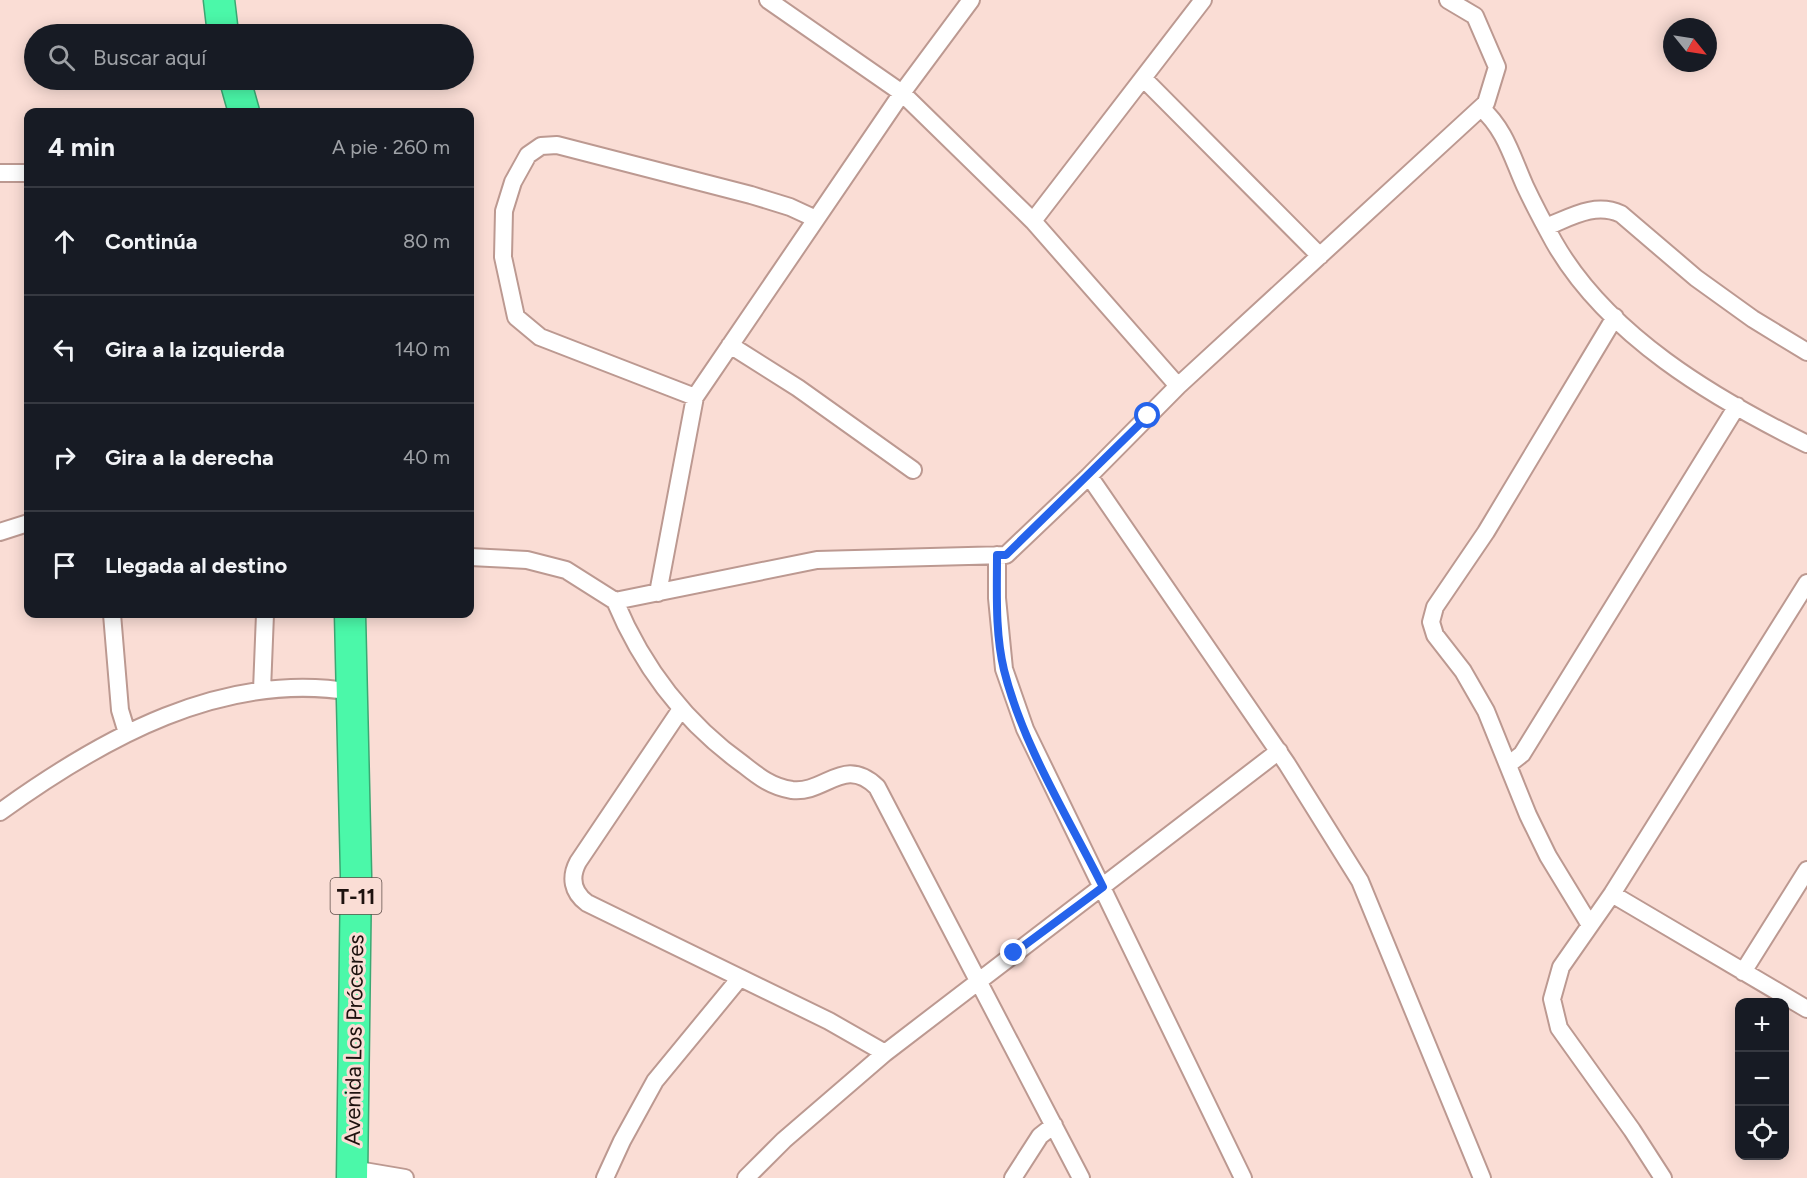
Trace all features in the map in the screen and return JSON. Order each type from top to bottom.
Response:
[{"type":"highway","points":[[219,0],[221,24]]},
{"type":"highway","points":[[238,90],[243,108]]},
{"type":"highway","name":"Avenida Los Próceres","points":[[350,618],[356,875],[352,1174]]},
{"type":"street","points":[[768,0],[902,93],[1033,221],[1178,386]]},
{"type":"street","points":[[658,593],[695,397],[902,93],[971,0]]},
{"type":"street","points":[[1033,221],[1203,0]]},
{"type":"street","points":[[615,601],[817,560],[1006,555],[1089,476],[1178,386],[1486,103],[1497,67],[1475,16],[1448,0]]},
{"type":"street","points":[[1143,78],[1320,256]]},
{"type":"street","points":[[1480,108],[1503,134],[1546,227],[1586,290],[1615,317],[1671,362],[1737,406],[1807,444]]},
{"type":"street","points":[[695,397],[540,337],[516,317],[503,257],[502,233],[508,196],[523,161],[541,146],[557,145],[751,195],[790,207],[816,219]]},
{"type":"street","points":[[0,173],[24,173]]},
{"type":"street","points":[[1546,227],[1590,210],[1606,209],[1621,214],[1696,279],[1807,352]]},
{"type":"street","points":[[1590,925],[1548,856],[1475,691],[1435,635],[1431,622],[1432,614],[1492,522],[1615,317]]},
{"type":"street","points":[[730,345],[798,388],[913,470]]},
{"type":"street","points":[[1508,765],[1521,754],[1737,406]]},
{"type":"street","points":[[1089,476],[1279,751],[1360,881],[1482,1178]]},
{"type":"street","points":[[0,532],[24,524]]},
{"type":"street","points":[[997,555],[997,598],[1004,669],[1038,758],[1103,887],[1243,1178]]},
{"type":"street","points":[[474,557],[527,560],[566,570],[615,601],[636,647],[681,709],[730,756],[775,786],[802,790],[844,774],[858,774],[872,781],[882,794],[1081,1178]]},
{"type":"street","points":[[1663,1178],[1632,1130],[1564,1037],[1555,1019],[1552,999],[1556,978],[1567,956],[1612,894],[1807,583]]},
{"type":"street","points":[[112,618],[120,710],[127,733]]},
{"type":"street","points":[[262,690],[265,618]]},
{"type":"street","points":[[1,807],[80,757],[127,733],[199,705],[262,690],[311,687],[352,692]]},
{"type":"street","points":[[681,709],[578,862],[573,874],[574,886],[587,903],[829,1021],[885,1053]]},
{"type":"street","points":[[746,1178],[784,1140],[885,1053],[1279,751]]},
{"type":"street","points":[[1743,972],[1807,870]]},
{"type":"street","points":[[1612,894],[1807,1009]]},
{"type":"street","points":[[605,1178],[621,1141],[655,1081],[739,979]]},
{"type":"street","points":[[1013,1178],[1040,1136],[1054,1125]]},
{"type":"street","points":[[352,1174],[405,1178]]},
{"type":"route","points":[[1014,953],[1103,887],[1038,758],[1004,669],[999,634],[997,555],[1006,555],[1148,416]]}]
